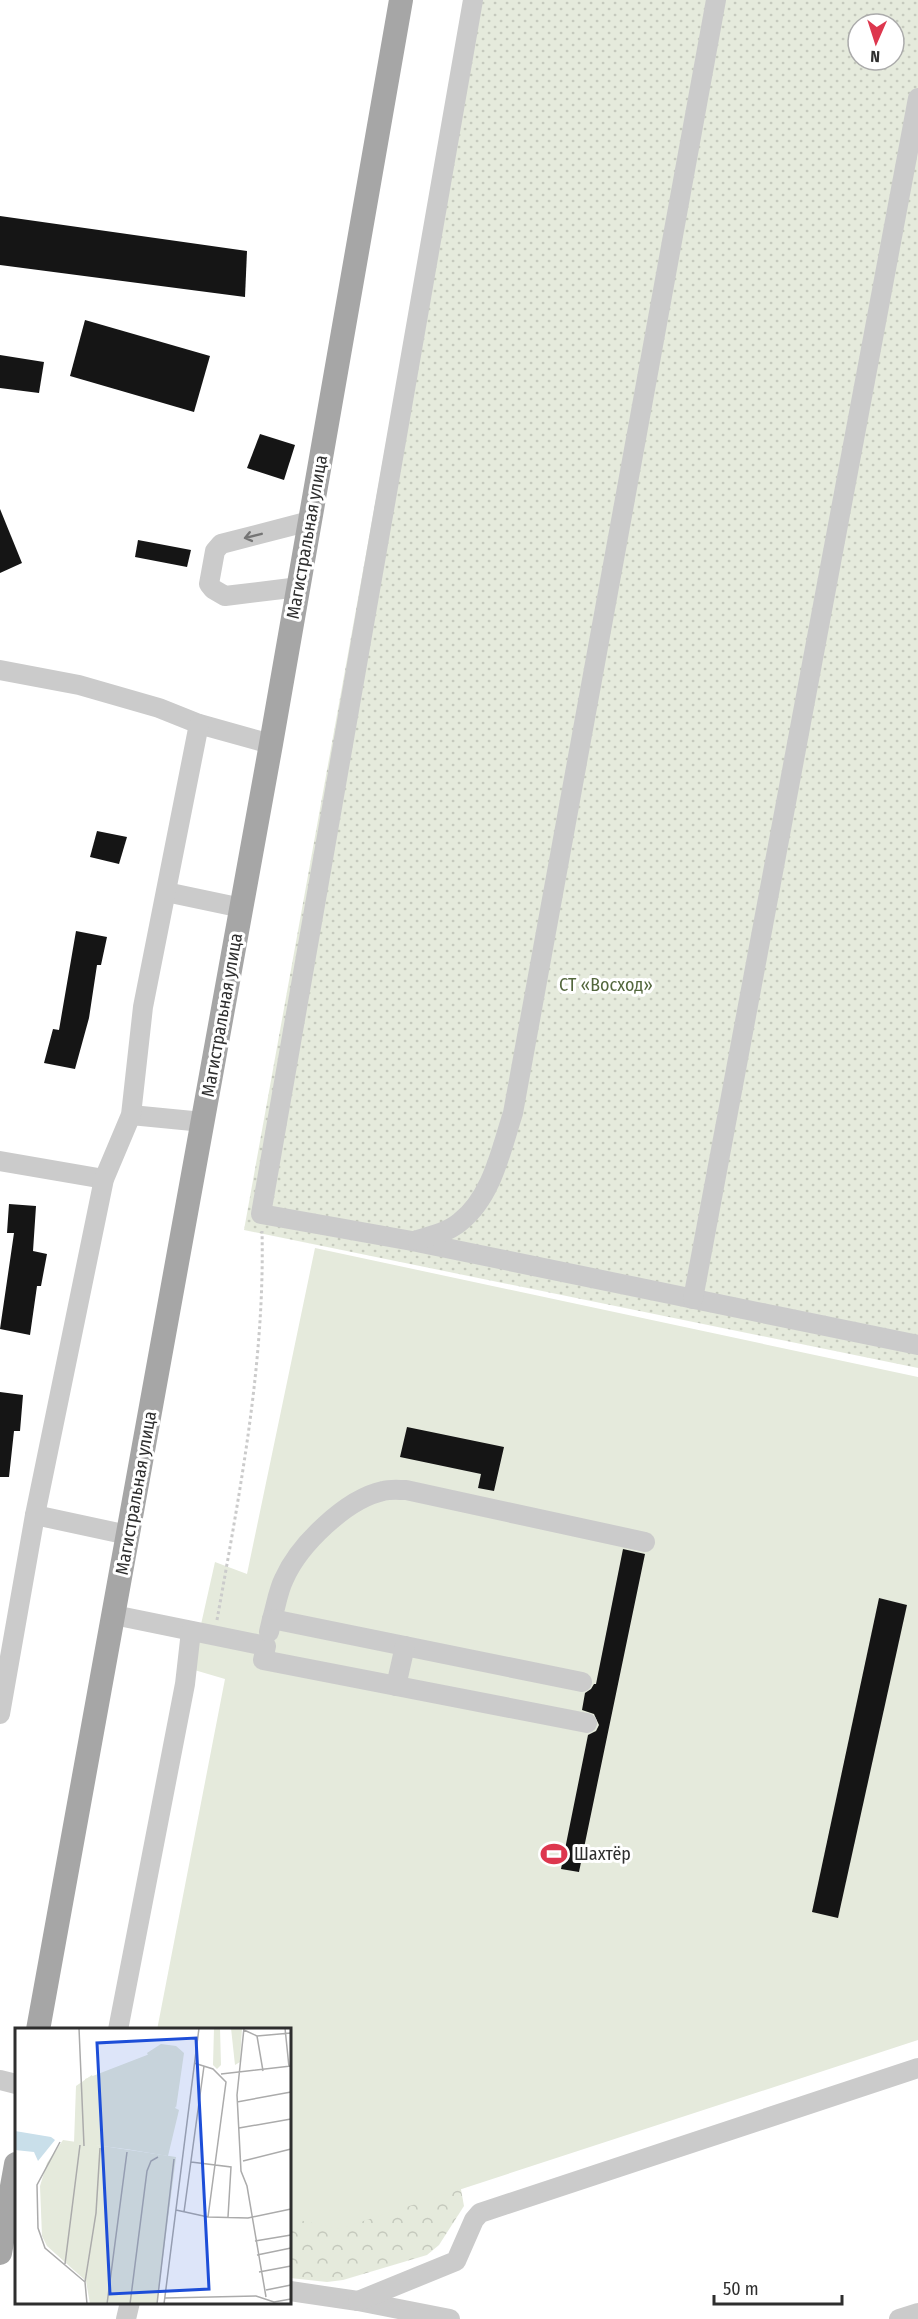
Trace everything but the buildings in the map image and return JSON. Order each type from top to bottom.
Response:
[{"type":"main road","name":"Магистральная улица","points":[[39,2028],[242,908],[401,0]]},
{"type":"main road","points":[[0,2253],[15,2178]]},
{"type":"street","points":[[473,0],[261,1214],[412,1241],[918,1345]]},
{"type":"street","points":[[412,1241],[441,1233],[460,1223],[477,1205],[496,1167],[513,1113],[716,0]]},
{"type":"street","points":[[693,1299],[918,98]]},
{"type":"street","points":[[299,587],[225,597],[209,584],[215,550],[221,544],[310,521]]},
{"type":"street","points":[[0,670],[79,685],[159,708],[199,724],[271,744]]},
{"type":"street","points":[[0,1714],[35,1515],[104,1179],[131,1115],[143,1007],[199,724]]},
{"type":"street","points":[[166,892],[242,908]]},
{"type":"street","points":[[131,1115],[203,1122]]},
{"type":"street","points":[[0,1161],[104,1179]]},
{"type":"street","points":[[587,1723],[263,1660],[284,1579],[298,1554],[314,1536],[337,1516],[360,1501],[382,1491],[406,1490],[645,1542]]},
{"type":"street","points":[[35,1515],[129,1535]]},
{"type":"street","points":[[114,1615],[266,1646]]},
{"type":"street","points":[[272,1619],[582,1682]]},
{"type":"street","points":[[118,2028],[185,1684],[191,1631]]},
{"type":"street","points":[[396,1686],[405,1646]]},
{"type":"street","points":[[358,2301],[456,2261],[474,2220],[480,2213],[918,2068]]},
{"type":"street","points":[[0,2080],[15,2084]]},
{"type":"street","points":[[291,2291],[358,2301],[450,2319]]},
{"type":"street","points":[[126,2319],[130,2304]]},
{"type":"street","points":[[899,2319],[918,2313]]},
{"type":"path","points":[[214,1635],[239,1497],[254,1392],[263,1264],[261,1214]]},
{"type":"green space","name":"СТ «Восход»","points":[[466,0],[918,0],[918,1368],[244,1230]]},
{"type":"green space","name":"Шахтёр","points":[[315,1248],[918,1377],[918,2040],[339,2229],[291,2218],[291,2028],[157,2028],[225,1679],[191,1669],[215,1562],[247,1574]]},
{"type":"green space","points":[[291,2171],[460,2184],[464,2206],[439,2245],[427,2255],[343,2280],[327,2282],[291,2278]]},
{"type":"place","name":"Шахтёр","points":[[554,1854]]}]
